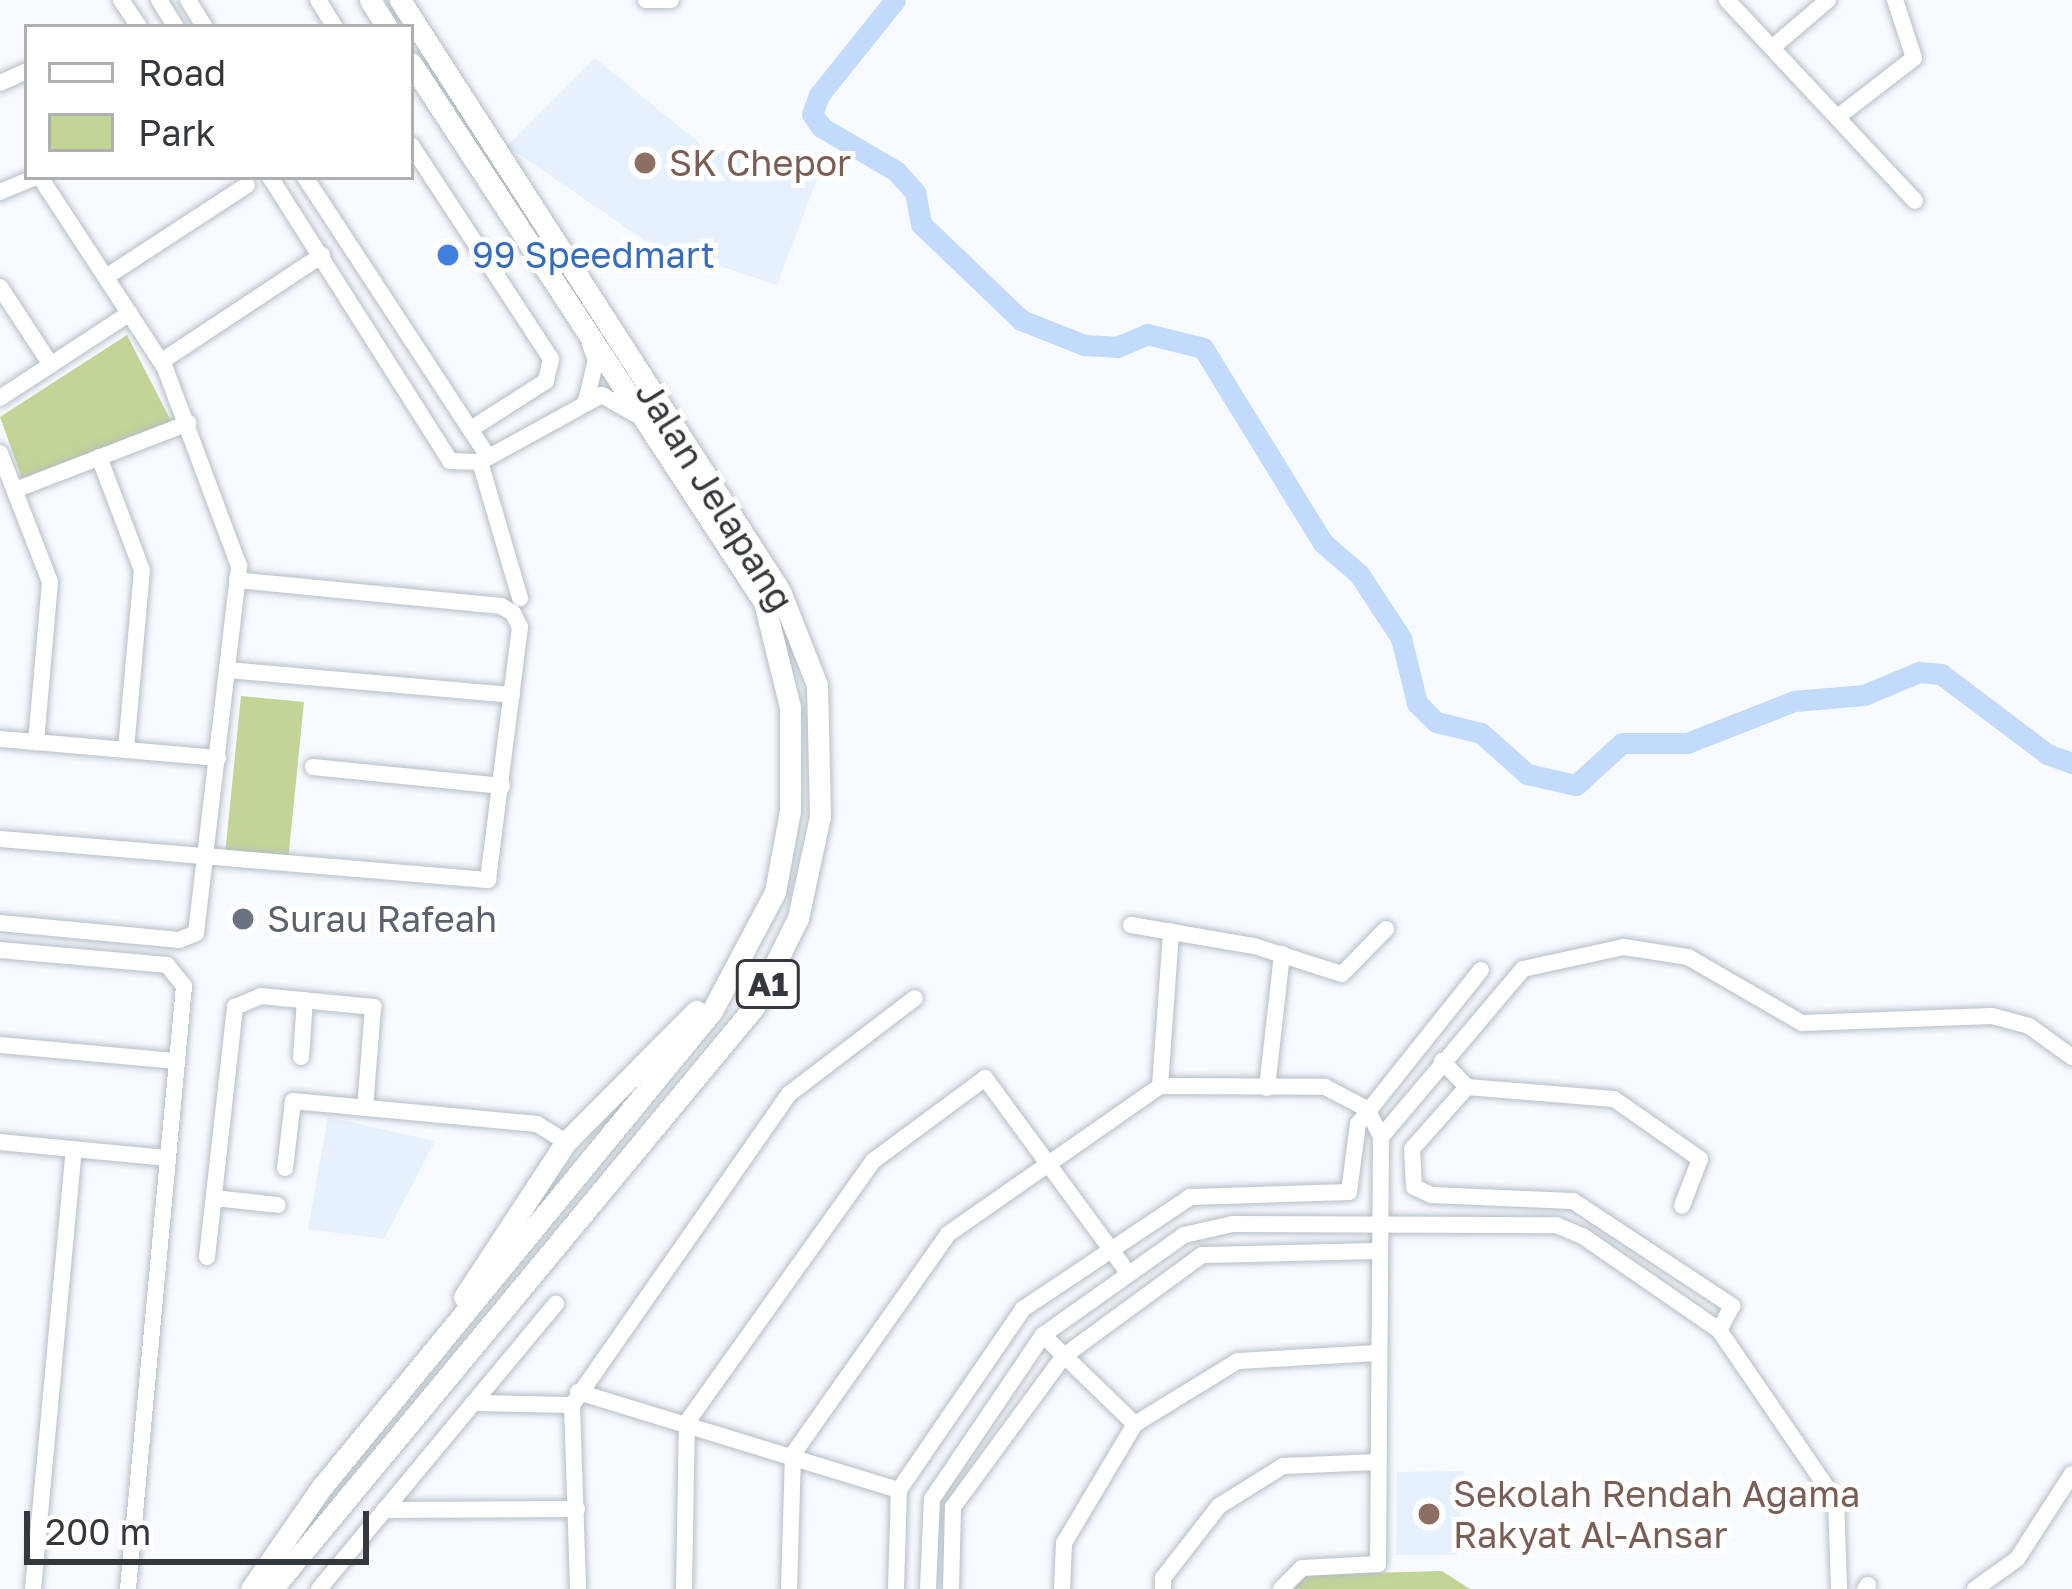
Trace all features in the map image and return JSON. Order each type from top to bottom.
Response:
[{"type":"main road","name":"Jalan Jelapang","points":[[272,1589],[338,1500],[754,1007],[798,918],[820,817],[817,685],[780,591],[400,0]]},
{"type":"main road","name":"Jalan Jelapang","points":[[251,1589],[321,1488],[695,1033],[748,952],[775,892],[790,812],[785,672],[764,602],[414,68]]},
{"type":"main road","points":[[436,1346],[566,1142],[748,952]]},
{"type":"street","points":[[646,0],[671,0]]},
{"type":"street","points":[[1726,0],[1916,201]]},
{"type":"street","points":[[1773,47],[1828,0]]},
{"type":"street","points":[[1839,116],[1914,58],[1895,0]]},
{"type":"street","points":[[414,150],[553,372],[471,429]]},
{"type":"street","points":[[0,192],[30,180]]},
{"type":"street","points":[[0,923],[179,940],[199,927],[237,580],[237,549],[162,361],[40,180]]},
{"type":"street","points":[[272,180],[450,461],[484,459],[586,401],[617,399],[654,429]]},
{"type":"street","points":[[286,202],[308,182],[471,429],[484,459],[520,598]]},
{"type":"street","points":[[106,277],[247,185]]},
{"type":"street","points":[[162,361],[322,255]]},
{"type":"street","points":[[0,287],[51,365]]},
{"type":"street","points":[[0,398],[130,313]]},
{"type":"street","points":[[586,331],[596,360],[586,401]]},
{"type":"street","points":[[14,490],[189,423]]},
{"type":"street","points":[[0,453],[50,582],[36,742]]},
{"type":"street","points":[[100,457],[142,570],[126,750]]},
{"type":"street","points":[[0,839],[477,884],[493,871],[520,627],[501,605],[237,580]]},
{"type":"street","points":[[227,670],[512,695]]},
{"type":"street","points":[[0,739],[218,758]]},
{"type":"street","points":[[313,767],[502,786]]},
{"type":"street","points":[[1132,925],[1282,954],[1342,974],[1386,929]]},
{"type":"street","points":[[1160,1086],[1171,931]]},
{"type":"street","points":[[1381,1137],[1523,969],[1624,947],[1688,957],[1802,1023],[1992,1016],[2029,1026],[2072,1057]]},
{"type":"street","points":[[0,950],[172,969],[184,986],[128,1589]]},
{"type":"street","points":[[1268,1088],[1282,954]]},
{"type":"street","points":[[896,1589],[899,1490],[1023,1309],[1190,1197],[1349,1192],[1352,1140],[1366,1109],[1481,970]]},
{"type":"street","points":[[207,1257],[231,1015],[251,997],[373,1007],[365,1108]]},
{"type":"street","points":[[578,1589],[575,1398],[788,1094],[916,998]]},
{"type":"street","points":[[301,1057],[305,1000]]},
{"type":"street","points":[[0,1045],[177,1061]]},
{"type":"street","points":[[1442,1061],[1467,1087],[1614,1099],[1700,1159],[1682,1206]]},
{"type":"street","points":[[684,1589],[687,1422],[873,1160],[985,1078],[1127,1271]]},
{"type":"street","points":[[789,1589],[793,1454],[948,1234],[1160,1086],[1325,1087],[1366,1109],[1381,1137],[1378,1564],[1302,1568],[1281,1589]]},
{"type":"street","points":[[1467,1087],[1412,1149],[1414,1187],[1431,1195],[1574,1201],[1732,1306],[1719,1330]]},
{"type":"street","points":[[285,1168],[293,1101],[537,1124],[566,1142]]},
{"type":"street","points":[[0,1142],[167,1158]]},
{"type":"street","points":[[33,1589],[74,1149]]},
{"type":"street","points":[[214,1198],[278,1205]]},
{"type":"street","points":[[928,1589],[932,1499],[1043,1335],[1127,1271],[1208,1226],[1569,1228],[1719,1330],[1836,1501],[1839,1589]]},
{"type":"street","points":[[951,1589],[953,1507],[1064,1356],[1202,1255],[1378,1251]]},
{"type":"street","points":[[319,1589],[556,1304]]},
{"type":"street","points":[[1043,1335],[1135,1424]]},
{"type":"street","points":[[1062,1589],[1064,1543],[1135,1424],[1238,1360],[1378,1353]]},
{"type":"street","points":[[473,1403],[575,1398],[687,1422],[899,1490]]},
{"type":"street","points":[[1163,1589],[1163,1578],[1219,1506],[1282,1466],[1377,1462]]},
{"type":"street","points":[[1974,1588],[2011,1566],[2072,1474]]},
{"type":"street","points":[[384,1510],[577,1509]]},
{"type":"shaded area","name":"SK Chepor","points":[[595,58],[703,146],[817,179],[777,285],[646,241],[507,146]]},
{"type":"shaded area","points":[[328,1117],[435,1141],[384,1239],[308,1229]]},
{"type":"shaded area","name":"Sekolah Rendah Agama Rakyat Al-Ansar","points":[[1464,1471],[1457,1555],[1396,1555],[1397,1472]]},
{"type":"green space","points":[[127,335],[175,429],[23,481],[0,417]]},
{"type":"green space","points":[[241,696],[304,702],[288,861],[225,855]]},
{"type":"green space","points":[[1442,1571],[1470,1589],[1287,1589],[1299,1575]]},
{"type":"waterway","points":[[895,0],[819,95],[812,114],[821,127],[896,171],[915,192],[921,224],[1021,320],[1084,345],[1117,347],[1147,334],[1203,348],[1323,543],[1359,574],[1401,638],[1417,703],[1436,722],[1481,733],[1527,774],[1576,785],[1622,743],[1687,743],[1794,701],[1864,695],[1919,672],[1941,674],[2047,754],[2072,763]]},
{"type":"place","name":"SK Chepor","points":[[645,163]]},
{"type":"place","name":"99 Speedmart","points":[[448,255]]},
{"type":"place","name":"Surau Rafeah","points":[[243,919]]},
{"type":"place","name":"Sekolah Rendah Agama Rakyat Al-Ansar","points":[[1429,1514]]}]
